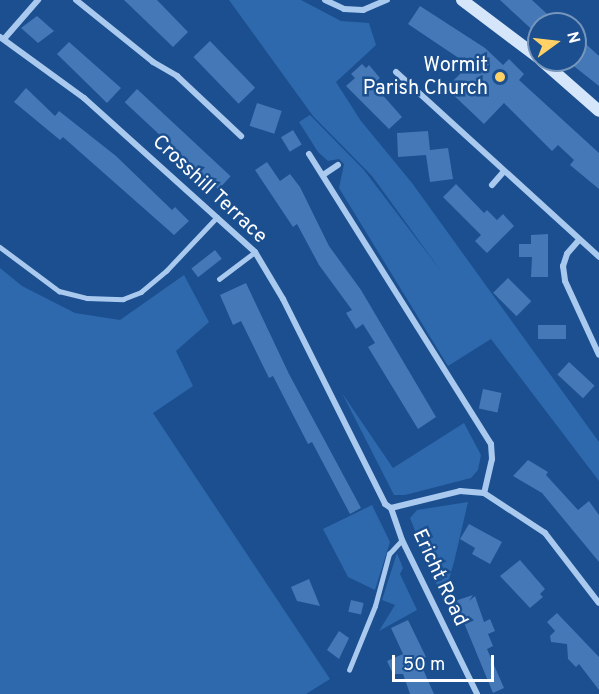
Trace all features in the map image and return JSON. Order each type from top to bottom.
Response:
[{"type":"main road","points":[[462,0],[527,49]]},
{"type":"main road","points":[[555,72],[599,111]]},
{"type":"street","points":[[2,38],[38,0]]},
{"type":"street","points":[[76,0],[153,62],[177,76],[241,136]]},
{"type":"street","points":[[325,0],[344,9],[363,10],[387,0]]},
{"type":"street","name":"Crosshill Terrace","points":[[2,38],[84,98],[255,252],[283,299],[386,504],[391,508]]},
{"type":"street","points":[[396,72],[599,257]]},
{"type":"street","points":[[309,154],[490,444],[484,493]]},
{"type":"street","points":[[323,175],[338,165]]},
{"type":"street","points":[[492,185],[504,171]]},
{"type":"street","points":[[579,240],[567,254],[564,273],[599,355]]},
{"type":"street","points":[[391,508],[460,491],[484,493],[545,533],[599,603]]},
{"type":"street","name":"Ericht Road","points":[[391,508],[402,540],[477,694]]},
{"type":"lane","points":[[0,247],[59,291],[87,298],[123,299],[141,292],[166,271],[217,217]]},
{"type":"lane","points":[[219,279],[255,252]]},
{"type":"lane","points":[[349,670],[375,606],[389,554],[402,540]]},
{"type":"shaded area","points":[[229,0],[301,0],[341,21],[369,23],[376,45],[336,82],[361,121],[412,183],[599,442],[599,481],[491,339],[448,366],[339,188],[344,164],[339,159],[328,161],[318,152],[299,122],[310,115],[364,170],[441,271],[372,176],[313,116]]},
{"type":"shaded area","points":[[0,268],[22,286],[75,313],[120,320],[184,275],[209,322],[176,351],[193,386],[153,413],[330,679],[306,694],[0,694]]},
{"type":"shaded area","points":[[342,393],[393,468],[464,423],[481,455],[478,470],[471,478],[405,495],[394,495]]},
{"type":"shaded area","points":[[468,502],[443,600],[410,518],[417,510]]},
{"type":"shaded area","points":[[372,505],[390,542],[375,590],[348,577],[323,529]]},
{"type":"shaded area","points":[[397,553],[403,568],[400,574],[417,610],[379,631],[395,605],[382,600]]},
{"type":"building","points":[[124,0],[157,0],[188,32],[173,47]]},
{"type":"building","points":[[500,0],[532,0],[545,12],[527,12],[527,25]]},
{"type":"building","points":[[420,6],[485,48],[503,65],[509,59],[524,74],[519,80],[599,153],[599,189],[570,165],[574,160],[558,145],[552,151],[504,103],[484,124],[446,88],[469,65],[408,24]]},
{"type":"building","points":[[37,16],[54,31],[38,43],[21,28]]},
{"type":"building","points":[[210,41],[255,88],[239,104],[193,57]]},
{"type":"building","points":[[69,42],[121,88],[107,103],[57,54]]},
{"type":"building","points":[[587,45],[599,56],[599,86],[581,72],[587,72]]},
{"type":"building","points":[[362,64],[366,68],[369,65],[380,78],[373,84],[402,117],[389,129],[346,86],[355,78],[351,74]]},
{"type":"building","points":[[26,88],[55,116],[59,111],[116,156],[172,210],[175,207],[189,221],[174,235],[63,137],[60,140],[14,102]]},
{"type":"building","points":[[137,89],[231,176],[218,189],[125,102]]},
{"type":"building","points":[[257,103],[282,111],[274,134],[250,126]]},
{"type":"building","points":[[293,130],[302,145],[290,152],[281,137]]},
{"type":"building","points":[[428,131],[430,150],[448,148],[453,179],[430,182],[426,155],[398,157],[397,133]]},
{"type":"building","points":[[267,162],[280,181],[290,174],[300,187],[329,246],[361,290],[436,417],[418,429],[368,347],[375,343],[363,324],[356,329],[346,313],[352,310],[319,265],[297,224],[293,227],[255,170]]},
{"type":"building","points":[[456,184],[484,213],[487,210],[497,220],[503,214],[514,226],[487,253],[475,241],[481,235],[443,197]]},
{"type":"building","points":[[548,234],[548,277],[531,277],[532,257],[519,257],[519,244],[531,244],[531,235]]},
{"type":"building","points":[[215,250],[222,259],[198,277],[191,268]]},
{"type":"building","points":[[508,278],[531,301],[516,316],[493,293]]},
{"type":"building","points":[[246,283],[289,374],[361,508],[350,514],[312,442],[308,444],[273,376],[269,378],[241,321],[233,325],[220,295]]},
{"type":"building","points":[[538,325],[566,325],[566,339],[538,339]]},
{"type":"building","points":[[569,362],[595,386],[583,398],[557,374]]},
{"type":"building","points":[[483,389],[502,393],[497,413],[479,409]]},
{"type":"building","points":[[528,460],[548,472],[546,475],[578,510],[589,501],[599,515],[599,562],[542,493],[513,476]]},
{"type":"building","points":[[469,524],[502,542],[490,564],[472,554],[475,548],[460,539]]},
{"type":"building","points":[[520,560],[545,589],[540,594],[543,597],[530,608],[500,576]]},
{"type":"building","points":[[309,579],[320,606],[297,601],[291,587]]},
{"type":"building","points":[[473,595],[469,601],[475,596],[484,622],[490,619],[495,631],[488,634],[493,646],[487,649],[504,688],[493,693],[455,601]]},
{"type":"building","points":[[351,600],[364,603],[361,615],[348,612]]},
{"type":"building","points":[[557,613],[599,657],[599,690],[579,664],[576,667],[568,659],[567,644],[551,642],[550,636],[555,631],[547,622]]},
{"type":"building","points":[[408,620],[426,657],[419,660],[434,694],[410,694],[403,674],[393,674],[387,661],[403,654],[391,628]]},
{"type":"building","points":[[339,631],[349,638],[339,659],[327,650]]},
{"type":"place","name":"Wormit Parish Church","points":[[500,77]]}]
